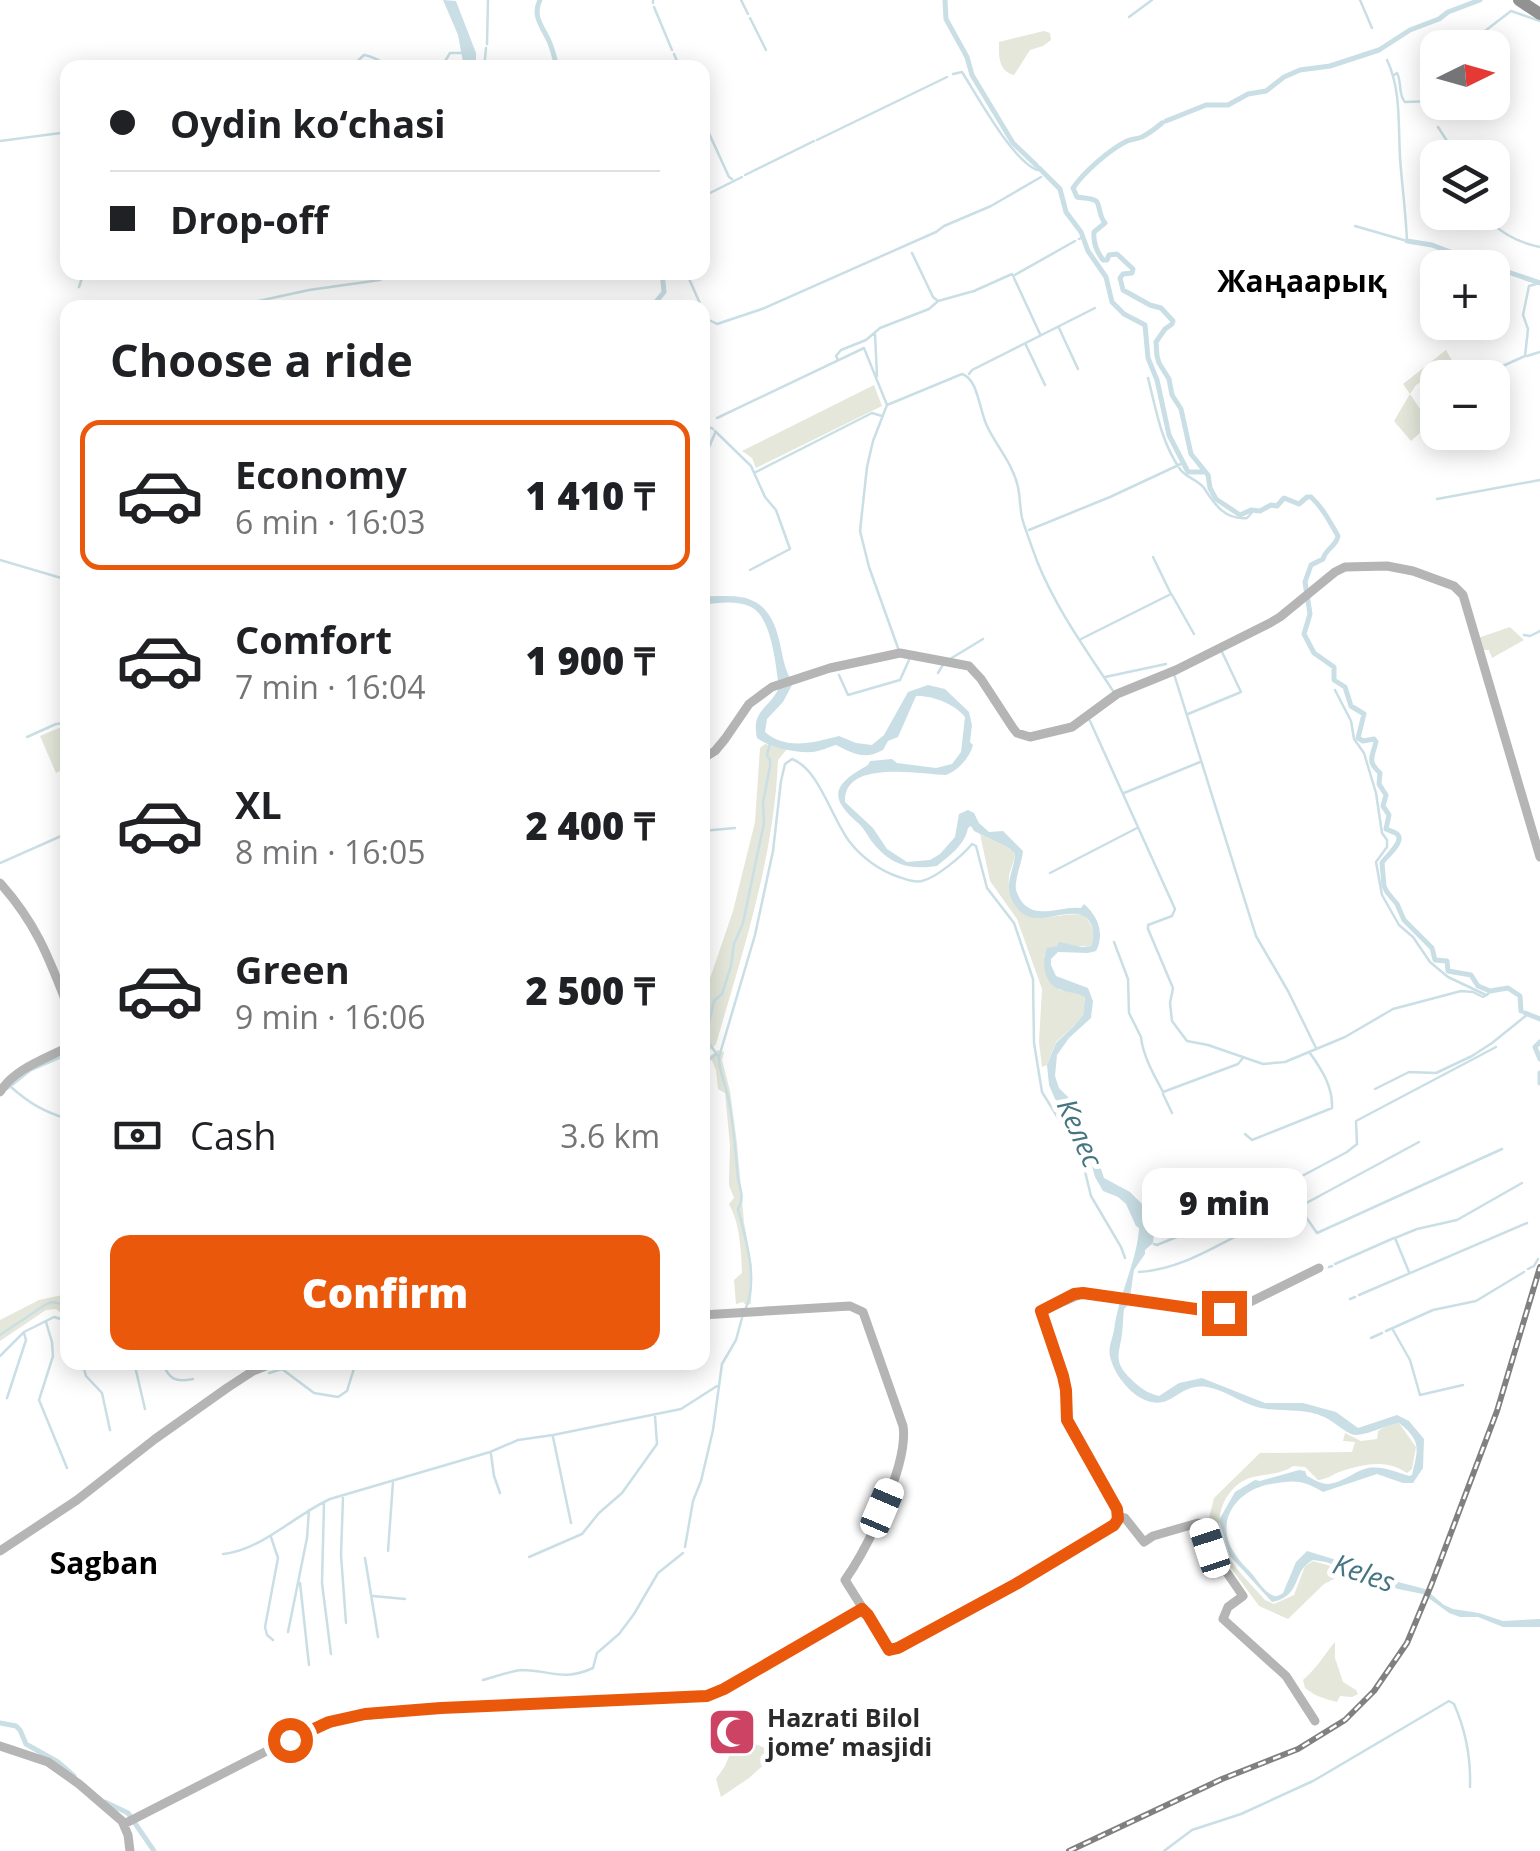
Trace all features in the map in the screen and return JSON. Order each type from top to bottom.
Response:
[{"type":"highway","points":[[1519,0],[1540,14]]},
{"type":"street","points":[[710,754],[749,704],[772,687],[900,653],[964,664],[981,679],[1018,733],[1030,737],[1072,727],[1116,694],[1176,670],[1270,623],[1335,572],[1353,566],[1387,566],[1454,586],[1463,595],[1540,858]]},
{"type":"street","points":[[0,883],[33,926],[60,985]]},
{"type":"street","points":[[0,1092],[14,1076],[60,1051]]},
{"type":"street","points":[[1119,1517],[1067,1420],[1063,1376],[1041,1311],[1083,1293],[1224,1313],[1319,1268]]},
{"type":"street","points":[[710,1314],[850,1306],[863,1312],[903,1426],[904,1443],[880,1514],[859,1561],[845,1580],[889,1650],[1016,1584],[1114,1525],[1119,1517]]},
{"type":"street","points":[[0,1552],[256,1370]]},
{"type":"street","points":[[1119,1517],[1125,1518],[1144,1542],[1198,1522],[1202,1524],[1210,1548],[1244,1596],[1228,1607],[1224,1619],[1286,1676],[1315,1722]]},
{"type":"street","points":[[0,1746],[54,1766],[115,1814],[130,1820],[304,1732],[357,1715],[707,1696],[862,1609]]},
{"type":"street","points":[[130,1820],[130,1851]]},
{"type":"shaded area","points":[[1044,31],[1050,33],[1051,40],[1030,50],[1014,75],[1005,70],[999,42]]},
{"type":"shaded area","points":[[1446,350],[1452,360],[1433,360]]},
{"type":"shaded area","points":[[1420,371],[1420,382],[1410,394],[1403,384]]},
{"type":"shaded area","points":[[874,385],[882,406],[756,468],[752,458],[742,451]]},
{"type":"shaded area","points":[[1410,394],[1420,409],[1420,433],[1411,441],[1394,421]]},
{"type":"shaded area","points":[[1510,627],[1524,640],[1492,658],[1478,638]]},
{"type":"shaded area","points":[[60,728],[60,771],[56,773],[40,736]]},
{"type":"shaded area","points":[[765,744],[787,749],[778,760],[764,868],[746,939],[716,1044],[710,1050],[710,978],[733,911],[755,822],[760,748]]},
{"type":"shaded area","points":[[980,834],[1015,854],[1009,889],[1025,913],[1041,917],[1084,915],[1093,930],[1091,946],[1057,946],[1044,955],[1059,990],[1085,997],[1083,1015],[1056,1042],[1047,1065],[1042,1067],[1042,989],[1017,919],[990,881]]},
{"type":"shaded area","points":[[718,1050],[724,1052],[722,1060],[730,1091],[752,1268],[751,1304],[746,1305],[736,1304],[734,1280],[742,1273],[741,1255],[738,1228],[729,1204],[734,1198],[729,1185],[725,1093],[718,1089],[710,1056]]},
{"type":"shaded area","points":[[60,1296],[60,1312],[46,1310],[0,1341],[0,1320],[39,1300]]},
{"type":"shaded area","points":[[1399,1423],[1416,1447],[1412,1469],[1407,1473],[1375,1464],[1318,1480],[1305,1467],[1293,1466],[1247,1479],[1226,1498],[1219,1528],[1224,1549],[1265,1600],[1274,1604],[1294,1595],[1305,1566],[1313,1561],[1345,1570],[1324,1584],[1288,1619],[1259,1606],[1215,1546],[1208,1522],[1214,1498],[1260,1453],[1352,1452],[1355,1442],[1343,1441],[1345,1433],[1361,1441],[1377,1439],[1378,1431]]},
{"type":"shaded area","points":[[1335,1642],[1335,1658],[1343,1682],[1358,1694],[1340,1696],[1337,1702],[1309,1691],[1303,1680]]},
{"type":"shaded area","points":[[750,1742],[765,1748],[770,1759],[721,1797],[716,1779],[734,1744]]},
{"type":"water","points":[[443,0],[456,1],[476,60],[463,60],[458,35]]},
{"type":"water","name":"Келес","points":[[710,596],[746,598],[759,605],[771,618],[778,635],[792,685],[767,719],[765,732],[774,738],[801,743],[839,736],[872,745],[884,735],[908,692],[928,685],[945,689],[969,712],[973,745],[955,770],[946,775],[869,774],[848,788],[845,802],[873,828],[887,849],[907,862],[930,860],[955,837],[959,814],[968,810],[989,832],[1003,831],[1023,851],[1016,888],[1026,906],[1048,911],[1081,908],[1084,904],[1093,914],[1100,932],[1096,951],[1058,952],[1051,959],[1056,976],[1088,988],[1093,1001],[1091,1018],[1057,1055],[1055,1076],[1059,1088],[1071,1100],[1104,1178],[1130,1192],[1155,1225],[1153,1243],[1134,1270],[1129,1304],[1124,1309],[1119,1358],[1125,1373],[1144,1390],[1159,1396],[1179,1383],[1202,1378],[1265,1403],[1303,1403],[1336,1412],[1358,1428],[1397,1415],[1409,1421],[1424,1439],[1423,1468],[1413,1483],[1377,1474],[1323,1492],[1292,1482],[1249,1492],[1233,1507],[1226,1528],[1237,1558],[1263,1588],[1277,1596],[1283,1593],[1296,1562],[1307,1551],[1425,1589],[1453,1609],[1503,1621],[1540,1619],[1540,1627],[1503,1627],[1478,1617],[1460,1617],[1423,1594],[1313,1560],[1302,1570],[1293,1589],[1272,1602],[1230,1556],[1219,1520],[1235,1492],[1255,1480],[1299,1470],[1328,1484],[1368,1468],[1409,1476],[1416,1458],[1412,1435],[1399,1423],[1356,1435],[1316,1414],[1257,1407],[1207,1387],[1190,1388],[1166,1401],[1151,1402],[1121,1380],[1113,1367],[1110,1349],[1139,1228],[1126,1204],[1103,1191],[1095,1177],[1087,1148],[1049,1085],[1047,1065],[1056,1043],[1083,1015],[1085,997],[1051,983],[1045,973],[1045,954],[1047,948],[1059,942],[1091,946],[1090,922],[1078,914],[1034,918],[1018,910],[1009,888],[1015,854],[971,826],[960,845],[937,866],[909,866],[887,856],[842,805],[842,785],[870,761],[892,759],[936,768],[952,764],[961,752],[965,717],[943,701],[916,696],[898,737],[871,755],[860,755],[836,745],[806,752],[769,745],[757,738],[756,721],[779,688],[772,643],[758,612],[745,605],[710,604]]},
{"type":"waterway","points":[[487,44],[488,0]]},
{"type":"waterway","points":[[540,0],[537,16],[555,60]]},
{"type":"waterway","points":[[741,0],[748,14]]},
{"type":"waterway","points":[[945,0],[946,19],[967,57],[972,75],[1013,143],[1036,165]]},
{"type":"waterway","points":[[1129,17],[1152,0]]},
{"type":"waterway","points":[[1360,0],[1372,28]]},
{"type":"waterway","points":[[1166,121],[1206,105],[1228,105],[1248,94],[1266,91],[1300,70],[1330,66],[1379,50],[1410,30],[1480,0]]},
{"type":"waterway","points":[[654,7],[672,50]]},
{"type":"waterway","points":[[1486,30],[1511,11],[1540,21]]},
{"type":"waterway","points":[[750,18],[766,50]]},
{"type":"waterway","points":[[485,60],[486,48]]},
{"type":"waterway","points":[[446,60],[450,53],[462,53]]},
{"type":"waterway","points":[[674,54],[677,60]]},
{"type":"waterway","points":[[359,60],[364,55],[379,60]]},
{"type":"waterway","points":[[1355,226],[1407,241],[1397,100],[1387,60]]},
{"type":"waterway","points":[[953,74],[962,72],[1007,141],[1037,170]]},
{"type":"waterway","points":[[1394,75],[1397,73],[1405,102],[1420,101]]},
{"type":"waterway","points":[[817,140],[947,77]]},
{"type":"waterway","points":[[1162,123],[1113,150],[1073,188],[1077,197],[1094,200],[1105,223],[1094,232],[1097,250],[1103,260],[1117,254],[1133,269],[1120,278],[1123,290],[1161,308],[1173,321],[1156,342],[1157,356],[1181,409],[1191,454],[1208,475],[1216,499],[1240,515],[1277,506],[1284,498],[1299,504],[1311,497],[1338,536],[1323,559],[1311,565],[1305,582],[1310,614],[1304,634],[1314,653],[1334,667],[1334,680],[1345,687],[1351,706],[1364,714],[1358,738],[1376,742],[1372,762],[1380,773],[1379,784],[1386,795],[1386,829],[1399,838],[1382,863],[1384,886],[1404,920],[1432,948],[1435,960],[1447,961],[1448,971],[1471,975],[1478,986],[1490,991],[1508,988],[1520,996],[1521,1011]]},
{"type":"waterway","points":[[1438,127],[1446,140]]},
{"type":"waterway","points":[[0,141],[60,133]]},
{"type":"waterway","points":[[710,135],[732,179]]},
{"type":"waterway","points":[[745,175],[814,141]]},
{"type":"waterway","points":[[1039,168],[1060,189],[1066,212],[1106,277],[1112,302],[1145,325],[1148,358],[1169,435],[1188,472],[1205,472]]},
{"type":"waterway","points":[[710,193],[742,177]]},
{"type":"waterway","points":[[710,320],[717,324],[762,309],[991,206],[1041,177]]},
{"type":"waterway","points":[[1500,230],[1540,247]]},
{"type":"waterway","points":[[1079,239],[1083,237]]},
{"type":"waterway","points":[[1013,276],[1075,241]]},
{"type":"waterway","points":[[1407,241],[1458,255],[1484,257],[1508,272],[1540,283]]},
{"type":"waterway","points":[[912,253],[938,301],[1012,274]]},
{"type":"waterway","points":[[1014,278],[1040,334]]},
{"type":"waterway","points":[[79,287],[81,280]]},
{"type":"waterway","points":[[263,300],[380,280]]},
{"type":"waterway","points":[[658,300],[664,292],[663,280]]},
{"type":"waterway","points":[[690,280],[698,300]]},
{"type":"waterway","points":[[1510,363],[1525,356],[1528,329],[1523,315],[1529,286],[1540,283]]},
{"type":"waterway","points":[[838,360],[836,356],[841,350],[937,302]]},
{"type":"waterway","points":[[969,374],[1095,308]]},
{"type":"waterway","points":[[1059,328],[1078,369]]},
{"type":"waterway","points":[[875,334],[877,376]]},
{"type":"waterway","points":[[1026,345],[1045,385]]},
{"type":"waterway","points":[[717,418],[864,348],[887,405],[867,467],[860,531],[898,648]]},
{"type":"waterway","points":[[1527,356],[1540,352]]},
{"type":"waterway","points":[[887,405],[962,374],[972,382],[987,426],[1016,479],[1022,518],[1045,579],[1115,694]]},
{"type":"waterway","points":[[1148,378],[1164,437],[1182,472],[1201,485],[1227,514],[1247,518],[1255,509]]},
{"type":"waterway","points":[[756,472],[872,413],[882,416]]},
{"type":"waterway","points":[[715,431],[751,466],[765,497],[776,510],[790,549],[750,570]]},
{"type":"waterway","points":[[710,445],[715,433]]},
{"type":"waterway","points":[[1029,530],[1183,463]]},
{"type":"waterway","points":[[1437,499],[1540,480]]},
{"type":"waterway","points":[[1081,639],[1171,594],[1153,557]]},
{"type":"waterway","points":[[0,560],[60,578]]},
{"type":"waterway","points":[[1172,595],[1194,634]]},
{"type":"waterway","points":[[1524,635],[1540,631]]},
{"type":"waterway","points":[[950,659],[983,639]]},
{"type":"waterway","points":[[1188,714],[1241,692],[1222,652]]},
{"type":"waterway","points":[[839,675],[848,695],[900,680],[909,660]]},
{"type":"waterway","points":[[938,673],[944,663]]},
{"type":"waterway","points":[[1105,677],[1166,664]]},
{"type":"waterway","points":[[1172,675],[1256,936],[1316,1048]]},
{"type":"waterway","points":[[1335,690],[1351,721],[1354,739],[1364,753],[1382,833],[1387,840],[1387,847],[1376,862],[1382,895],[1399,925],[1413,937],[1430,962],[1448,977],[1486,995]]},
{"type":"waterway","points":[[1090,721],[1175,909],[1172,916],[1148,925],[1148,929],[1173,988],[1172,1021],[1187,1041],[1263,1064],[1285,1062],[1345,1037],[1393,1009],[1461,991],[1483,997],[1490,991]]},
{"type":"waterway","points":[[27,737],[60,724]]},
{"type":"waterway","points":[[710,1018],[714,1001],[722,994],[743,923],[764,823],[770,743]]},
{"type":"waterway","points":[[745,1310],[751,1286],[750,1260],[738,1209],[741,1194],[719,1057],[755,935],[773,851],[781,781],[785,764],[792,759],[810,773],[854,847],[885,871],[922,881],[948,866],[972,844],[976,846],[987,888],[1014,923],[1033,979],[1034,1043],[1042,1092],[1081,1155],[1091,1196],[1125,1258]]},
{"type":"waterway","points":[[1124,793],[1200,762]]},
{"type":"waterway","points":[[710,830],[735,828]]},
{"type":"waterway","points":[[1050,873],[1137,828]]},
{"type":"waterway","points":[[0,863],[60,837]]},
{"type":"waterway","points":[[1114,942],[1128,979],[1129,1013],[1163,1092],[1238,1064],[1242,1059]]},
{"type":"waterway","points":[[1525,1013],[1540,1019]]},
{"type":"waterway","points":[[1375,1089],[1409,1072],[1436,1073],[1472,1056],[1528,1014]]},
{"type":"waterway","points":[[1540,1042],[1535,1047],[1540,1059]]},
{"type":"waterway","points":[[710,1044],[718,1056]]},
{"type":"waterway","points":[[1274,1191],[1357,1144],[1356,1121],[1496,1047]]},
{"type":"waterway","points":[[1245,1134],[1252,1140],[1332,1108],[1329,1086],[1310,1053]]},
{"type":"waterway","points":[[710,1059],[716,1054]]},
{"type":"waterway","points":[[7,1089],[31,1070],[60,1057]]},
{"type":"waterway","points":[[1540,1073],[1540,1083]]},
{"type":"waterway","points":[[11,1087],[37,1106],[60,1116]]},
{"type":"waterway","points":[[1163,1094],[1172,1113]]},
{"type":"waterway","points":[[1419,1142],[1299,1207],[1317,1233],[1502,1149]]},
{"type":"waterway","points":[[1409,1272],[1395,1238],[1457,1220],[1522,1183]]},
{"type":"waterway","points":[[1154,1244],[1223,1218],[1262,1198]]},
{"type":"waterway","points":[[1139,1272],[1196,1257],[1285,1215]]},
{"type":"waterway","points":[[1359,1295],[1527,1223]]},
{"type":"waterway","points":[[1335,1264],[1394,1238]]},
{"type":"waterway","points":[[1528,1269],[1538,1259]]},
{"type":"waterway","points":[[1386,1331],[1433,1310],[1476,1301],[1524,1272]]},
{"type":"waterway","points":[[1350,1299],[1355,1297]]},
{"type":"waterway","points":[[0,1335],[51,1302],[60,1304]]},
{"type":"waterway","points":[[0,1356],[24,1332],[54,1317],[60,1319]]},
{"type":"waterway","points":[[685,1547],[713,1430],[722,1364],[736,1340],[742,1318]]},
{"type":"waterway","points":[[46,1322],[53,1356],[39,1400],[67,1468]]},
{"type":"waterway","points":[[1393,1330],[1410,1360],[1420,1395],[1463,1385]]},
{"type":"waterway","points":[[7,1398],[26,1340],[24,1333]]},
{"type":"waterway","points":[[1371,1338],[1382,1333]]},
{"type":"waterway","points":[[84,1370],[102,1393],[110,1430]]},
{"type":"waterway","points":[[136,1370],[145,1409]]},
{"type":"waterway","points":[[166,1370],[173,1378],[193,1379]]},
{"type":"waterway","points":[[269,1373],[279,1370]]},
{"type":"waterway","points":[[283,1370],[314,1393],[338,1397],[347,1391],[354,1370]]},
{"type":"waterway","points":[[223,1554],[264,1539],[330,1499],[490,1452],[518,1440],[681,1409],[717,1386]]},
{"type":"waterway","points":[[529,1557],[582,1534],[622,1493],[657,1444],[655,1416]]},
{"type":"waterway","points":[[553,1437],[571,1523]]},
{"type":"waterway","points":[[491,1454],[500,1493]]},
{"type":"waterway","points":[[388,1551],[393,1482]]},
{"type":"waterway","points":[[343,1497],[341,1555],[346,1623]]},
{"type":"waterway","points":[[324,1503],[322,1583],[331,1654]]},
{"type":"waterway","points":[[288,1632],[309,1510]]},
{"type":"waterway","points":[[271,1537],[278,1558],[265,1627],[273,1640]]},
{"type":"waterway","points":[[483,1680],[522,1670],[565,1675],[593,1668],[597,1653],[619,1634],[658,1573],[683,1553]]},
{"type":"waterway","points":[[365,1558],[378,1637]]},
{"type":"waterway","points":[[300,1583],[309,1665]]},
{"type":"waterway","points":[[373,1596],[405,1599]]},
{"type":"waterway","points":[[1164,1851],[1192,1830],[1241,1814],[1313,1781],[1449,1701],[1454,1704],[1465,1734],[1470,1787]]},
{"type":"waterway","points":[[0,1723],[16,1726],[26,1744],[74,1776]]},
{"type":"waterway","points":[[105,1802],[128,1813],[154,1851]]},
{"type":"railway","points":[[1069,1851],[1222,1779],[1298,1749],[1345,1720],[1374,1691],[1407,1643],[1432,1583],[1497,1411],[1540,1267]]},
{"type":"place","name":"Hazrati Bilol jome’ masjidi","points":[[732,1732]]},
{"type":"district","name":"Жаңаарық","points":[[1302,282]]},
{"type":"district","name":"Sagban","points":[[104,1564]]},
{"type":"route","points":[[290,1740],[329,1722],[365,1714],[707,1696],[862,1609],[889,1650],[898,1648],[1016,1584],[1118,1519],[1117,1509],[1067,1420],[1063,1376],[1041,1311],[1083,1293],[1224,1313]]},
{"type":"water label","name":"Keles","points":[[1364,1573]]}]
